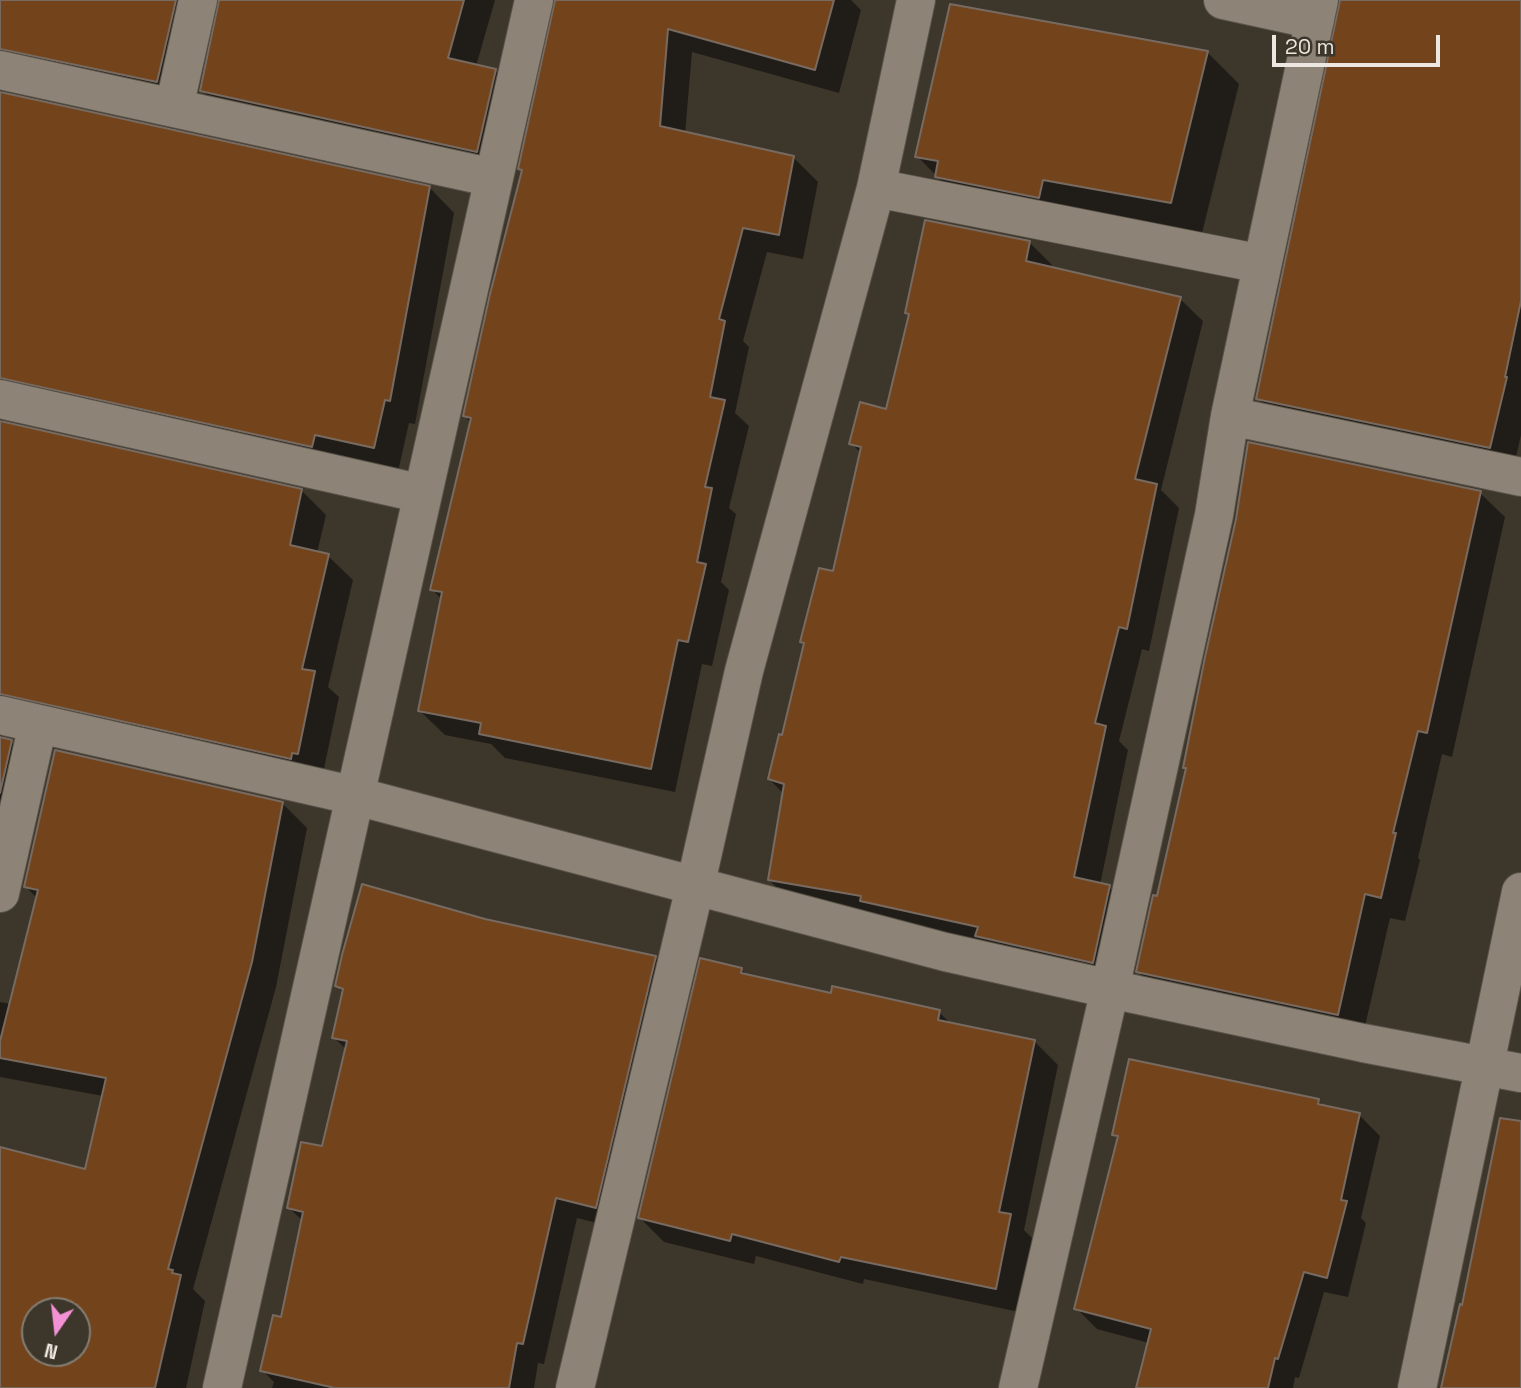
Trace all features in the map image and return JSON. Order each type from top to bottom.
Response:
[{"type":"street","points":[[174,107],[198,0]]},
{"type":"street","points":[[222,1388],[534,0]]},
{"type":"street","points":[[575,1388],[744,671],[876,188],[916,0]]},
{"type":"street","points":[[1018,1388],[1110,989],[1214,514],[1230,416],[1317,10],[1223,0]]},
{"type":"street","points":[[0,70],[494,178]]},
{"type":"street","points":[[876,188],[1262,264]]},
{"type":"street","points":[[0,399],[423,494]]},
{"type":"street","points":[[1230,416],[1521,477]]},
{"type":"street","points":[[0,715],[356,796],[945,952],[1363,1043],[1503,1069]]},
{"type":"street","points":[[0,893],[38,724]]},
{"type":"street","points":[[1417,1388],[1503,1069],[1521,892]]},
{"type":"building","points":[[0,0],[176,0],[157,82],[0,49]]},
{"type":"building","points":[[219,0],[464,0],[448,58],[496,69],[477,152],[200,91]]},
{"type":"building","points":[[555,0],[834,0],[815,70],[668,29],[660,126],[794,156],[779,235],[743,228],[719,319],[725,321],[710,397],[725,400],[705,487],[712,488],[697,562],[706,564],[688,642],[678,640],[651,769],[479,734],[481,723],[418,711],[442,592],[430,590],[471,418],[463,416],[490,294],[522,170],[518,169]]},
{"type":"building","points":[[1340,0],[1521,0],[1521,301],[1490,448],[1256,399]]},
{"type":"building","points":[[950,4],[1208,51],[1171,203],[1043,180],[1039,198],[935,177],[938,161],[915,157]]},
{"type":"building","points":[[0,92],[430,186],[390,401],[385,400],[374,448],[315,435],[312,447],[0,378]]},
{"type":"building","points":[[925,220],[1030,241],[1026,261],[1181,297],[1135,479],[1157,484],[1127,629],[1119,627],[1095,723],[1106,726],[1074,877],[1110,885],[1093,963],[975,936],[978,927],[860,901],[861,896],[768,880],[784,784],[768,779],[779,734],[782,735],[804,643],[800,642],[819,568],[833,571],[861,447],[849,444],[860,402],[886,409],[909,314],[905,313]]},
{"type":"building","points":[[0,421],[302,489],[290,545],[329,554],[302,669],[315,671],[298,754],[292,753],[291,759],[0,694]]},
{"type":"building","points":[[1248,442],[1481,491],[1427,733],[1418,731],[1393,833],[1396,833],[1381,898],[1365,894],[1338,1015],[1136,972],[1153,895],[1157,896],[1186,768],[1183,768],[1236,519]]},
{"type":"building","points":[[0,737],[12,740],[0,793]]},
{"type":"building","points":[[55,750],[283,802],[252,962],[168,1269],[181,1275],[155,1388],[0,1388],[0,1147],[85,1169],[106,1078],[0,1058],[0,1041],[38,890],[24,887]]},
{"type":"building","points":[[362,884],[485,919],[656,956],[596,1208],[556,1198],[523,1344],[517,1343],[509,1388],[335,1388],[260,1371],[273,1315],[281,1317],[303,1212],[287,1208],[301,1142],[322,1146],[347,1041],[332,1038],[343,989],[335,986]]},
{"type":"building","points":[[700,958],[742,968],[741,973],[831,993],[832,986],[940,1010],[938,1020],[1035,1040],[999,1212],[1011,1214],[996,1289],[841,1257],[839,1262],[732,1234],[730,1241],[638,1218]]},
{"type":"building","points":[[1129,1059],[1319,1099],[1318,1104],[1360,1113],[1341,1200],[1347,1201],[1327,1278],[1304,1272],[1278,1359],[1275,1358],[1268,1388],[1136,1388],[1151,1329],[1074,1309],[1118,1136],[1112,1135]]},
{"type":"building","points":[[1500,1118],[1521,1121],[1521,1388],[1441,1388],[1460,1304],[1462,1305]]}]
